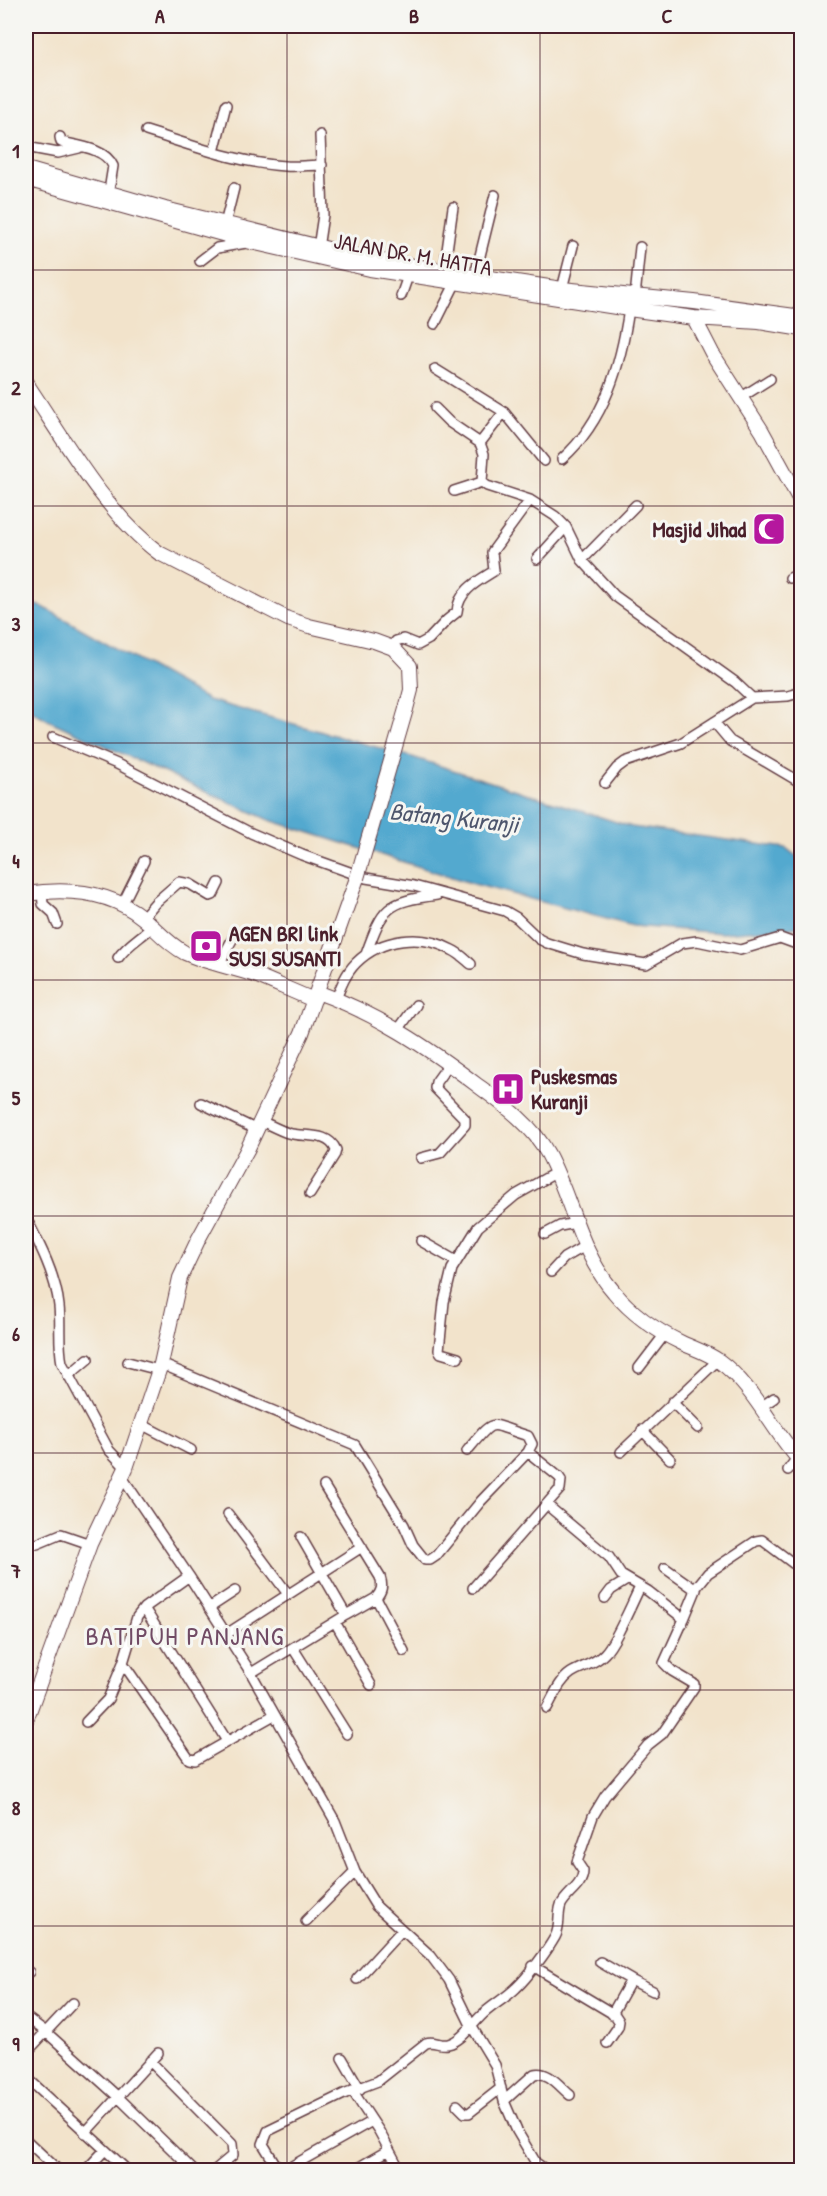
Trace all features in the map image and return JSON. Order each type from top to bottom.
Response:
[{"type":"street","points":[[214,152],[226,105]]},
{"type":"street","points":[[146,131],[214,152],[266,164],[322,165]]},
{"type":"street","points":[[318,248],[323,215],[320,135]]},
{"type":"street","points":[[60,137],[62,142],[101,154],[112,162],[113,172],[109,191]]},
{"type":"street","points":[[26,147],[58,153],[83,147]]},
{"type":"street","name":"JALAN DR. M. HATTA","points":[[26,169],[455,284],[632,303],[694,302],[799,322]]},
{"type":"street","name":"JALAN DR. M. HATTA","points":[[26,179],[304,255],[411,273],[444,272],[562,289],[694,318],[799,322]]},
{"type":"street","points":[[225,224],[234,188]]},
{"type":"street","points":[[474,276],[495,195]]},
{"type":"street","points":[[444,272],[453,207]]},
{"type":"street","points":[[200,261],[217,248],[251,242]]},
{"type":"street","points":[[562,289],[573,246]]},
{"type":"street","points":[[562,459],[576,446],[597,418],[604,402],[622,350],[640,247]]},
{"type":"street","points":[[401,296],[411,273]]},
{"type":"street","points":[[435,324],[455,284]]},
{"type":"street","points":[[694,318],[712,352],[762,431],[801,504]]},
{"type":"street","points":[[435,369],[504,412],[544,460]]},
{"type":"street","points":[[740,398],[770,379]]},
{"type":"street","points":[[26,382],[109,504],[141,539],[159,553],[288,619],[393,648],[410,666],[411,690],[357,878],[302,1033],[259,1126],[198,1238],[180,1278],[160,1367],[124,1473],[90,1544],[26,1720]]},
{"type":"street","points":[[435,408],[449,422],[480,443],[484,454],[482,482]]},
{"type":"street","points":[[480,443],[504,412]]},
{"type":"street","points":[[454,491],[482,482]]},
{"type":"street","points":[[482,482],[487,486],[530,500],[549,511],[566,527],[582,560],[615,596],[735,682],[752,698]]},
{"type":"street","points":[[393,648],[396,641],[402,639],[417,645],[429,639],[457,612],[457,605],[465,591],[494,571],[492,552],[530,500]]},
{"type":"street","points":[[582,560],[636,505]]},
{"type":"street","points":[[537,559],[566,527]]},
{"type":"street","points":[[790,578],[801,572]]},
{"type":"street","points":[[605,783],[625,762],[681,743],[752,698],[788,696],[801,692]]},
{"type":"street","points":[[714,722],[730,741],[800,782]]},
{"type":"street","points":[[53,737],[117,764],[244,830],[303,855],[366,878],[405,884],[505,911],[517,918],[539,939],[563,949],[646,964],[682,943],[697,941],[740,950],[780,938],[801,946]]},
{"type":"street","points":[[122,905],[144,861]]},
{"type":"street","points":[[118,958],[126,946],[136,941],[156,902],[179,882],[190,884],[210,896],[213,896],[219,883]]},
{"type":"street","points":[[42,891],[43,904],[53,913],[57,924]]},
{"type":"street","points":[[26,894],[42,891],[76,891],[122,905],[185,953],[315,996],[336,999],[398,1030],[494,1097],[530,1129],[547,1152],[585,1246],[604,1280],[625,1305],[665,1334],[718,1360],[730,1370],[761,1407],[799,1460],[788,1470]]},
{"type":"street","points":[[366,954],[378,921],[389,909],[411,898],[443,894]]},
{"type":"street","points":[[219,964],[234,936]]},
{"type":"street","points":[[336,999],[349,973],[366,954],[384,944],[403,940],[425,942],[450,948],[471,964]]},
{"type":"street","points":[[398,1030],[416,1005]]},
{"type":"street","points":[[421,1158],[432,1157],[440,1153],[465,1125],[465,1119],[435,1088],[436,1082],[449,1064]]},
{"type":"street","points":[[201,1103],[259,1126],[289,1133],[320,1136],[335,1145],[336,1152],[310,1194]]},
{"type":"street","points":[[458,1358],[441,1353],[439,1350],[444,1302],[456,1261],[478,1227],[516,1195],[557,1172]]},
{"type":"street","points":[[26,1218],[47,1263],[57,1295],[60,1351],[68,1376],[109,1450],[251,1673],[335,1821],[355,1872],[376,1906],[420,1944],[440,1966],[495,2065],[504,2101],[526,2148],[536,2163],[546,2170]]},
{"type":"street","points":[[545,1234],[560,1226],[576,1223]]},
{"type":"street","points":[[421,1241],[456,1261]]},
{"type":"street","points":[[551,1272],[564,1258],[585,1246]]},
{"type":"street","points":[[639,1368],[665,1334]]},
{"type":"street","points":[[68,1376],[88,1359]]},
{"type":"street","points":[[621,1452],[718,1360]]},
{"type":"street","points":[[128,1362],[160,1367],[355,1445],[404,1525],[412,1545],[425,1560],[436,1556],[481,1501],[528,1452],[532,1444],[528,1436],[495,1424],[488,1426],[467,1451]]},
{"type":"street","points":[[761,1407],[774,1398]]},
{"type":"street","points":[[672,1402],[698,1428]]},
{"type":"street","points":[[141,1424],[191,1450]]},
{"type":"street","points":[[642,1430],[670,1459]]},
{"type":"street","points":[[473,1588],[560,1490],[561,1480],[528,1452]]},
{"type":"street","points":[[251,1673],[376,1598],[382,1587],[382,1582],[362,1547],[324,1486]]},
{"type":"street","points":[[547,1505],[609,1557],[616,1570],[627,1580],[684,1619]]},
{"type":"street","points":[[228,1514],[288,1594]]},
{"type":"street","points":[[26,1544],[37,1544],[61,1534],[90,1544]]},
{"type":"street","points":[[301,1537],[346,1615]]},
{"type":"street","points":[[279,2170],[263,2144],[268,2131],[356,2089],[378,2081],[426,2043],[447,2044],[472,2027],[478,2018],[516,1988],[557,1933],[562,1905],[582,1880],[583,1871],[578,1862],[589,1827],[600,1804],[639,1754],[662,1734],[694,1688],[694,1684],[672,1671],[664,1663],[696,1594],[695,1589],[708,1573],[756,1541],[762,1540],[801,1570]]},
{"type":"street","points":[[225,1635],[362,1547]]},
{"type":"street","points":[[665,1568],[695,1589]]},
{"type":"street","points":[[86,1722],[108,1699],[123,1664],[137,1617],[144,1608],[189,1576]]},
{"type":"street","points":[[605,1598],[611,1590],[627,1580]]},
{"type":"street","points":[[547,1708],[561,1684],[572,1672],[597,1660],[606,1652],[640,1587]]},
{"type":"street","points":[[209,1608],[235,1591]]},
{"type":"street","points":[[376,1598],[404,1651]]},
{"type":"street","points":[[144,1608],[227,1741]]},
{"type":"street","points":[[335,1622],[371,1685]]},
{"type":"street","points":[[293,1648],[347,1734]]},
{"type":"street","points":[[123,1664],[189,1759],[195,1760],[274,1715]]},
{"type":"street","points":[[306,1921],[355,1872]]},
{"type":"street","points":[[357,1978],[402,1930]]},
{"type":"street","points":[[600,1962],[653,1991]]},
{"type":"street","points":[[533,1966],[612,2014],[619,2021],[607,2043]]},
{"type":"street","points":[[612,2014],[631,1980]]},
{"type":"street","points":[[26,2053],[73,2003]]},
{"type":"street","points":[[26,2017],[117,2096],[193,2170]]},
{"type":"street","points":[[85,2133],[158,2053]]},
{"type":"street","points":[[342,2058],[372,2121],[400,2170]]},
{"type":"street","points":[[150,2061],[232,2144],[233,2155],[215,2170]]},
{"type":"street","points":[[504,2101],[539,2072],[547,2075],[570,2096]]},
{"type":"street","points":[[26,2077],[127,2170]]},
{"type":"street","points":[[457,2105],[465,2114],[469,2113],[501,2088]]},
{"type":"street","points":[[285,2170],[372,2121]]},
{"type":"street","points":[[26,2139],[58,2170]]},
{"type":"street","points":[[86,2170],[105,2150]]},
{"type":"street","points":[[354,2170],[389,2150]]},
{"type":"water","name":"Batang Kuranji","points":[[26,602],[43,607],[208,700],[412,757],[632,827],[786,848],[801,860],[801,927],[722,933],[633,926],[474,884],[269,820],[50,721],[26,707]]},
{"type":"place","name":"Masjid Jihad","points":[[769,529]]},
{"type":"place","name":"AGEN BRI link SUSI SUSANTI","points":[[206,946]]},
{"type":"place","name":"Puskesmas Kuranji","points":[[508,1089]]},
{"type":"district","name":"BATIPUH PANJANG","points":[[185,1636]]}]
